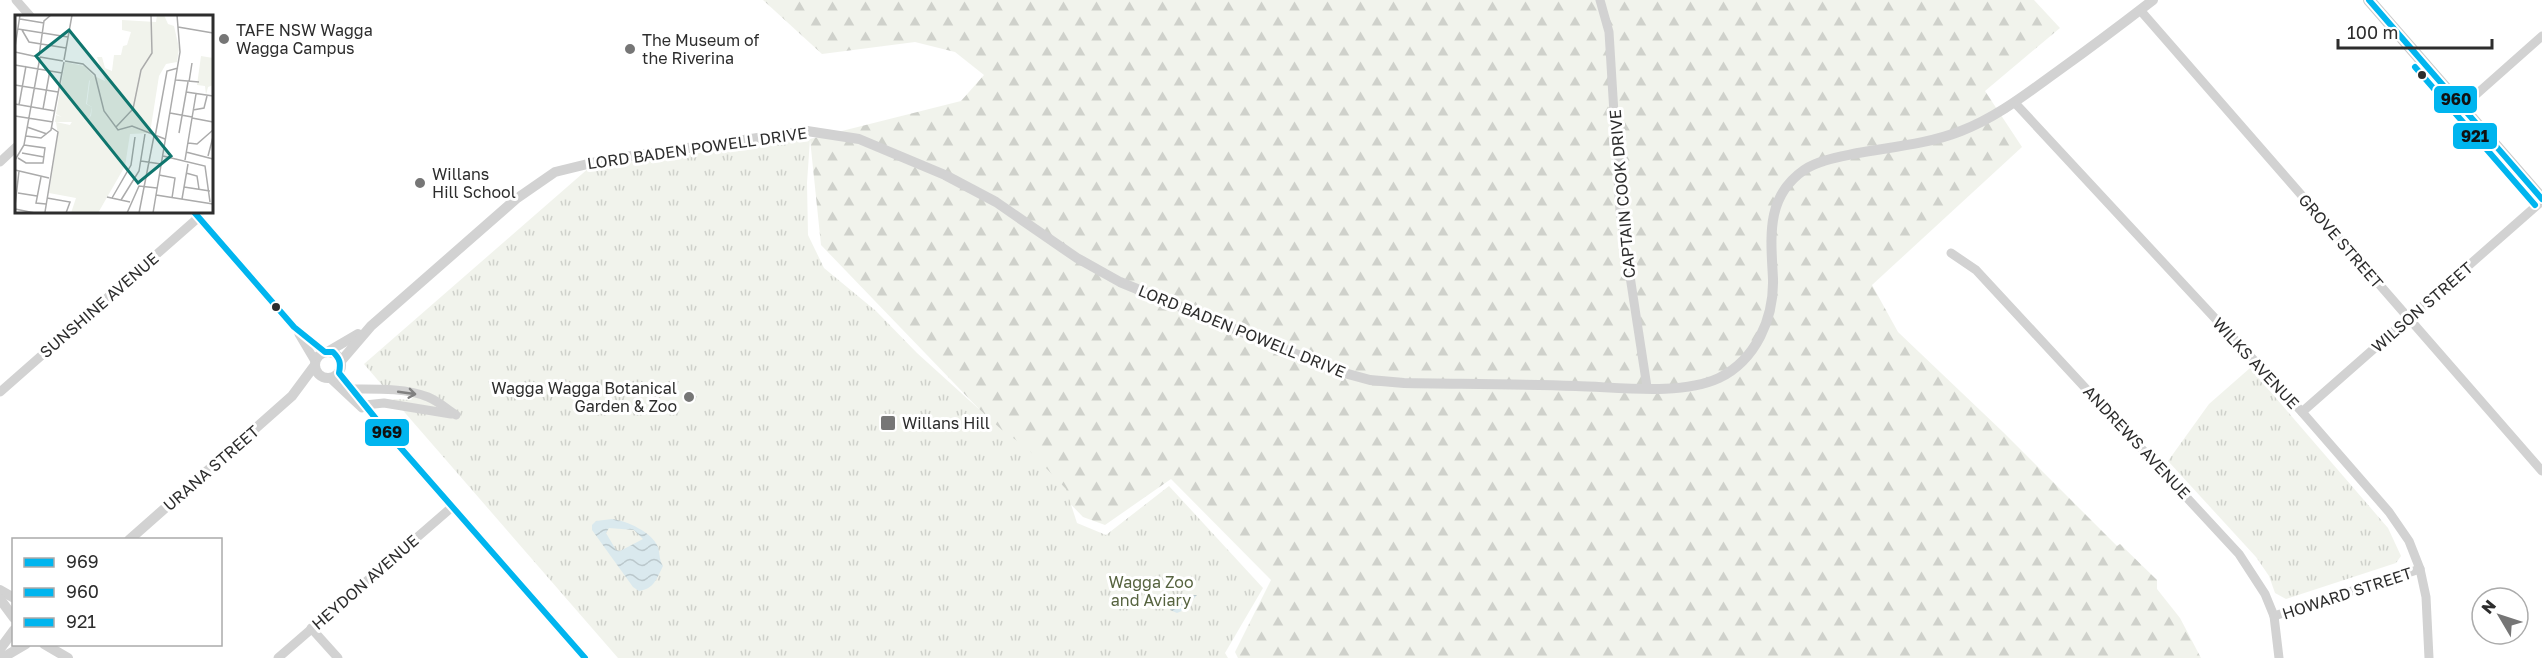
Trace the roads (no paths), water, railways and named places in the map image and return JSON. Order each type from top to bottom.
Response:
[{"type":"main road","points":[[2369,0],[2542,200]]},
{"type":"street","points":[[16,0],[29,15]]},
{"type":"street","name":"CAPTAIN COOK DRIVE","points":[[1600,0],[1609,32],[1620,211],[1647,387]]},
{"type":"street","name":"LORD BADEN POWELL DRIVE","points":[[333,372],[371,326],[516,199],[555,172],[604,160],[807,131],[859,139],[945,175],[996,202],[1077,258],[1120,282],[1337,371],[1370,380],[1404,383],[1647,387],[1698,385],[1719,378],[1738,365],[1754,347],[1764,329],[1772,305],[1771,236],[1775,207],[1787,186],[1805,169],[1834,158],[1938,139],[1996,115],[2153,0]]},
{"type":"street","name":"GROVE STREET","points":[[2140,10],[2542,471]]},
{"type":"street","points":[[2462,106],[2542,36]]},
{"type":"street","name":"WILKS AVENUE","points":[[2015,103],[2302,412],[2389,512],[2409,541],[2420,570],[2426,597],[2429,658]]},
{"type":"street","points":[[0,162],[15,148]]},
{"type":"street","name":"WILSON STREET","points":[[2302,412],[2542,200]]},
{"type":"street","points":[[197,214],[294,327],[315,363],[317,374],[333,372],[353,390],[385,430]]},
{"type":"street","name":"SUNSHINE AVENUE","points":[[0,392],[197,214]]},
{"type":"street","name":"ANDREWS AVENUE","points":[[1951,253],[1976,270],[2223,534],[2254,574],[2274,616],[2279,658]]},
{"type":"street","name":"LORD BADEN POWELL DRIVE","points":[[327,351],[371,326]]},
{"type":"street","points":[[294,327],[338,357],[333,372]]},
{"type":"street","points":[[315,363],[319,355],[327,351]]},
{"type":"street","name":"URANA STREET","points":[[292,396],[315,363]]},
{"type":"street","points":[[333,372],[585,658]]},
{"type":"street","name":"URANA STREET","points":[[131,538],[292,396],[333,372]]},
{"type":"street","points":[[353,390],[421,395],[430,398],[456,415],[384,403],[365,405]]},
{"type":"street","name":"HEYDON AVENUE","points":[[278,658],[452,507]]},
{"type":"street","name":"HOWARD STREET","points":[[2274,616],[2420,570]]},
{"type":"street","points":[[0,599],[12,615]]},
{"type":"street","points":[[312,628],[338,658]]},
{"type":"street","points":[[0,649],[12,633]]},
{"type":"street","points":[[2,658],[24,646]]},
{"type":"street","points":[[46,646],[70,658]]},
{"type":"water","points":[[612,519],[625,522],[645,532],[655,542],[663,566],[652,585],[639,591],[633,587],[592,530],[592,525],[596,521]],"holes":[[[609,528],[634,530],[643,539],[620,551],[616,550],[606,533]]]},
{"type":"water","points":[[1197,595],[1184,610],[1177,613],[1170,610],[1170,602]]},
{"type":"place","name":"TAFE NSW Wagga Wagga Campus","points":[[224,39]]},
{"type":"place","name":"The Museum of the Riverina","points":[[630,49]]},
{"type":"place","name":"Willans Hill School","points":[[420,183]]},
{"type":"place","name":"Wagga Wagga Botanical Garden & Zoo","points":[[689,397]]},
{"type":"place","name":"Willans Hill","points":[[888,423]]},
{"type":"park label","name":"Wagga Zoo and Aviary","points":[[1151,591]]}]
